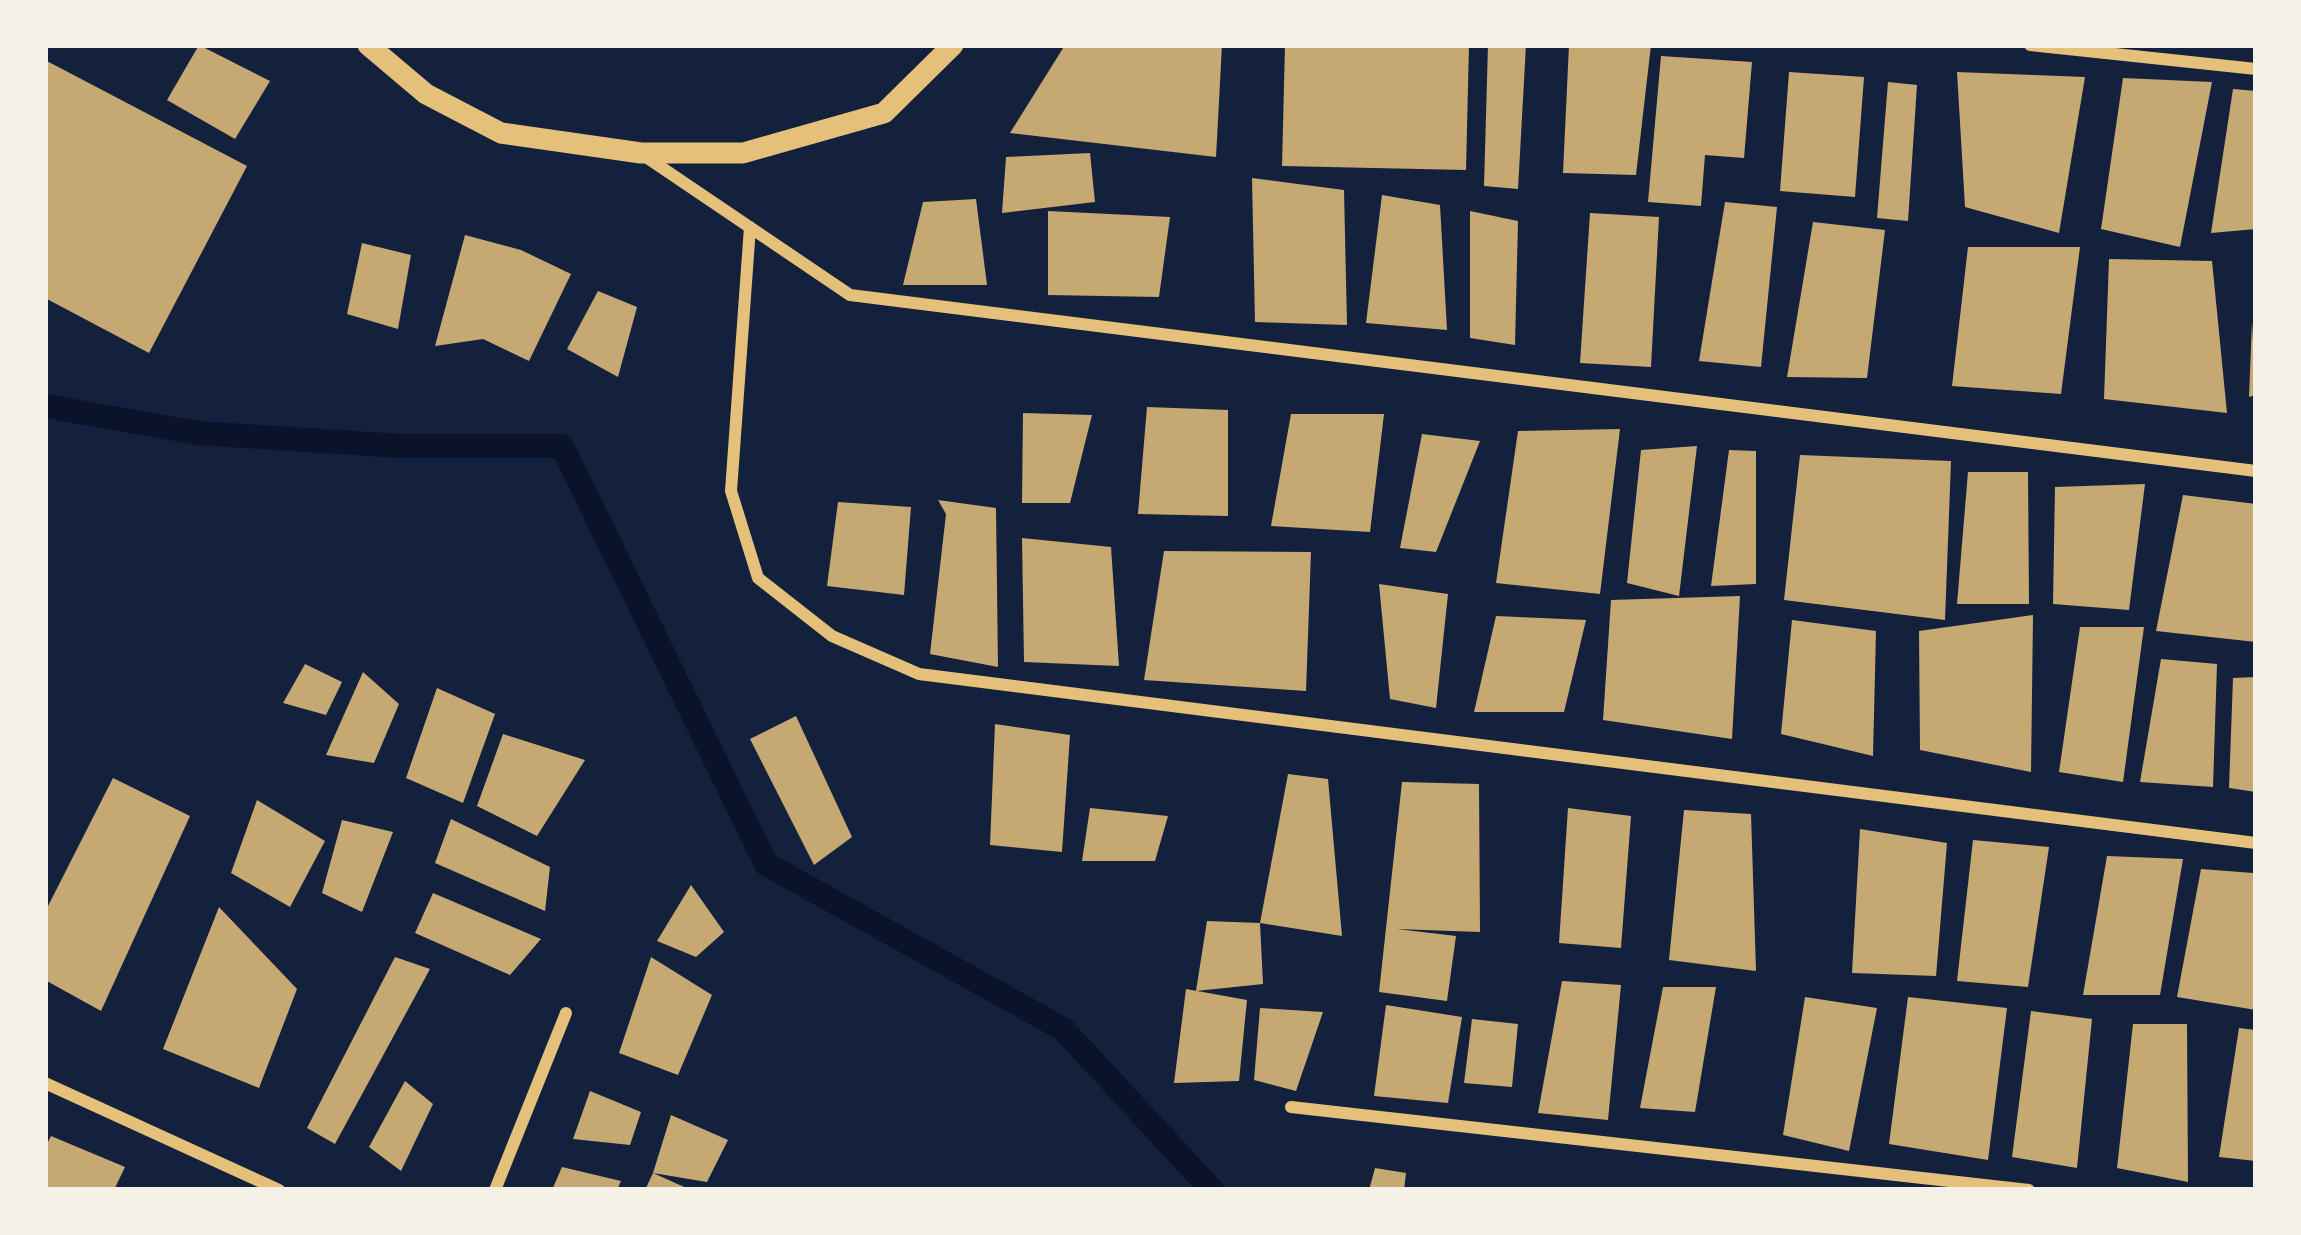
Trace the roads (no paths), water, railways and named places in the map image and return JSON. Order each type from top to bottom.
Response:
[{"type":"street","points":[[368,45],[426,94],[501,133],[640,153],[743,153],[884,113],[953,45]]},
{"type":"street","points":[[2030,45],[2256,69]]},
{"type":"street","points":[[640,153],[850,295],[2256,471]]},
{"type":"street","points":[[750,227],[731,491],[758,578],[832,636],[919,674],[2256,843]]},
{"type":"street","points":[[495,1190],[566,1013]]},
{"type":"street","points":[[45,1084],[279,1190]]},
{"type":"street","points":[[1291,1107],[2029,1190]]},
{"type":"waterway","points":[[45,406],[198,433],[401,446],[562,446],[766,864],[1063,1029],[1212,1190]]}]
